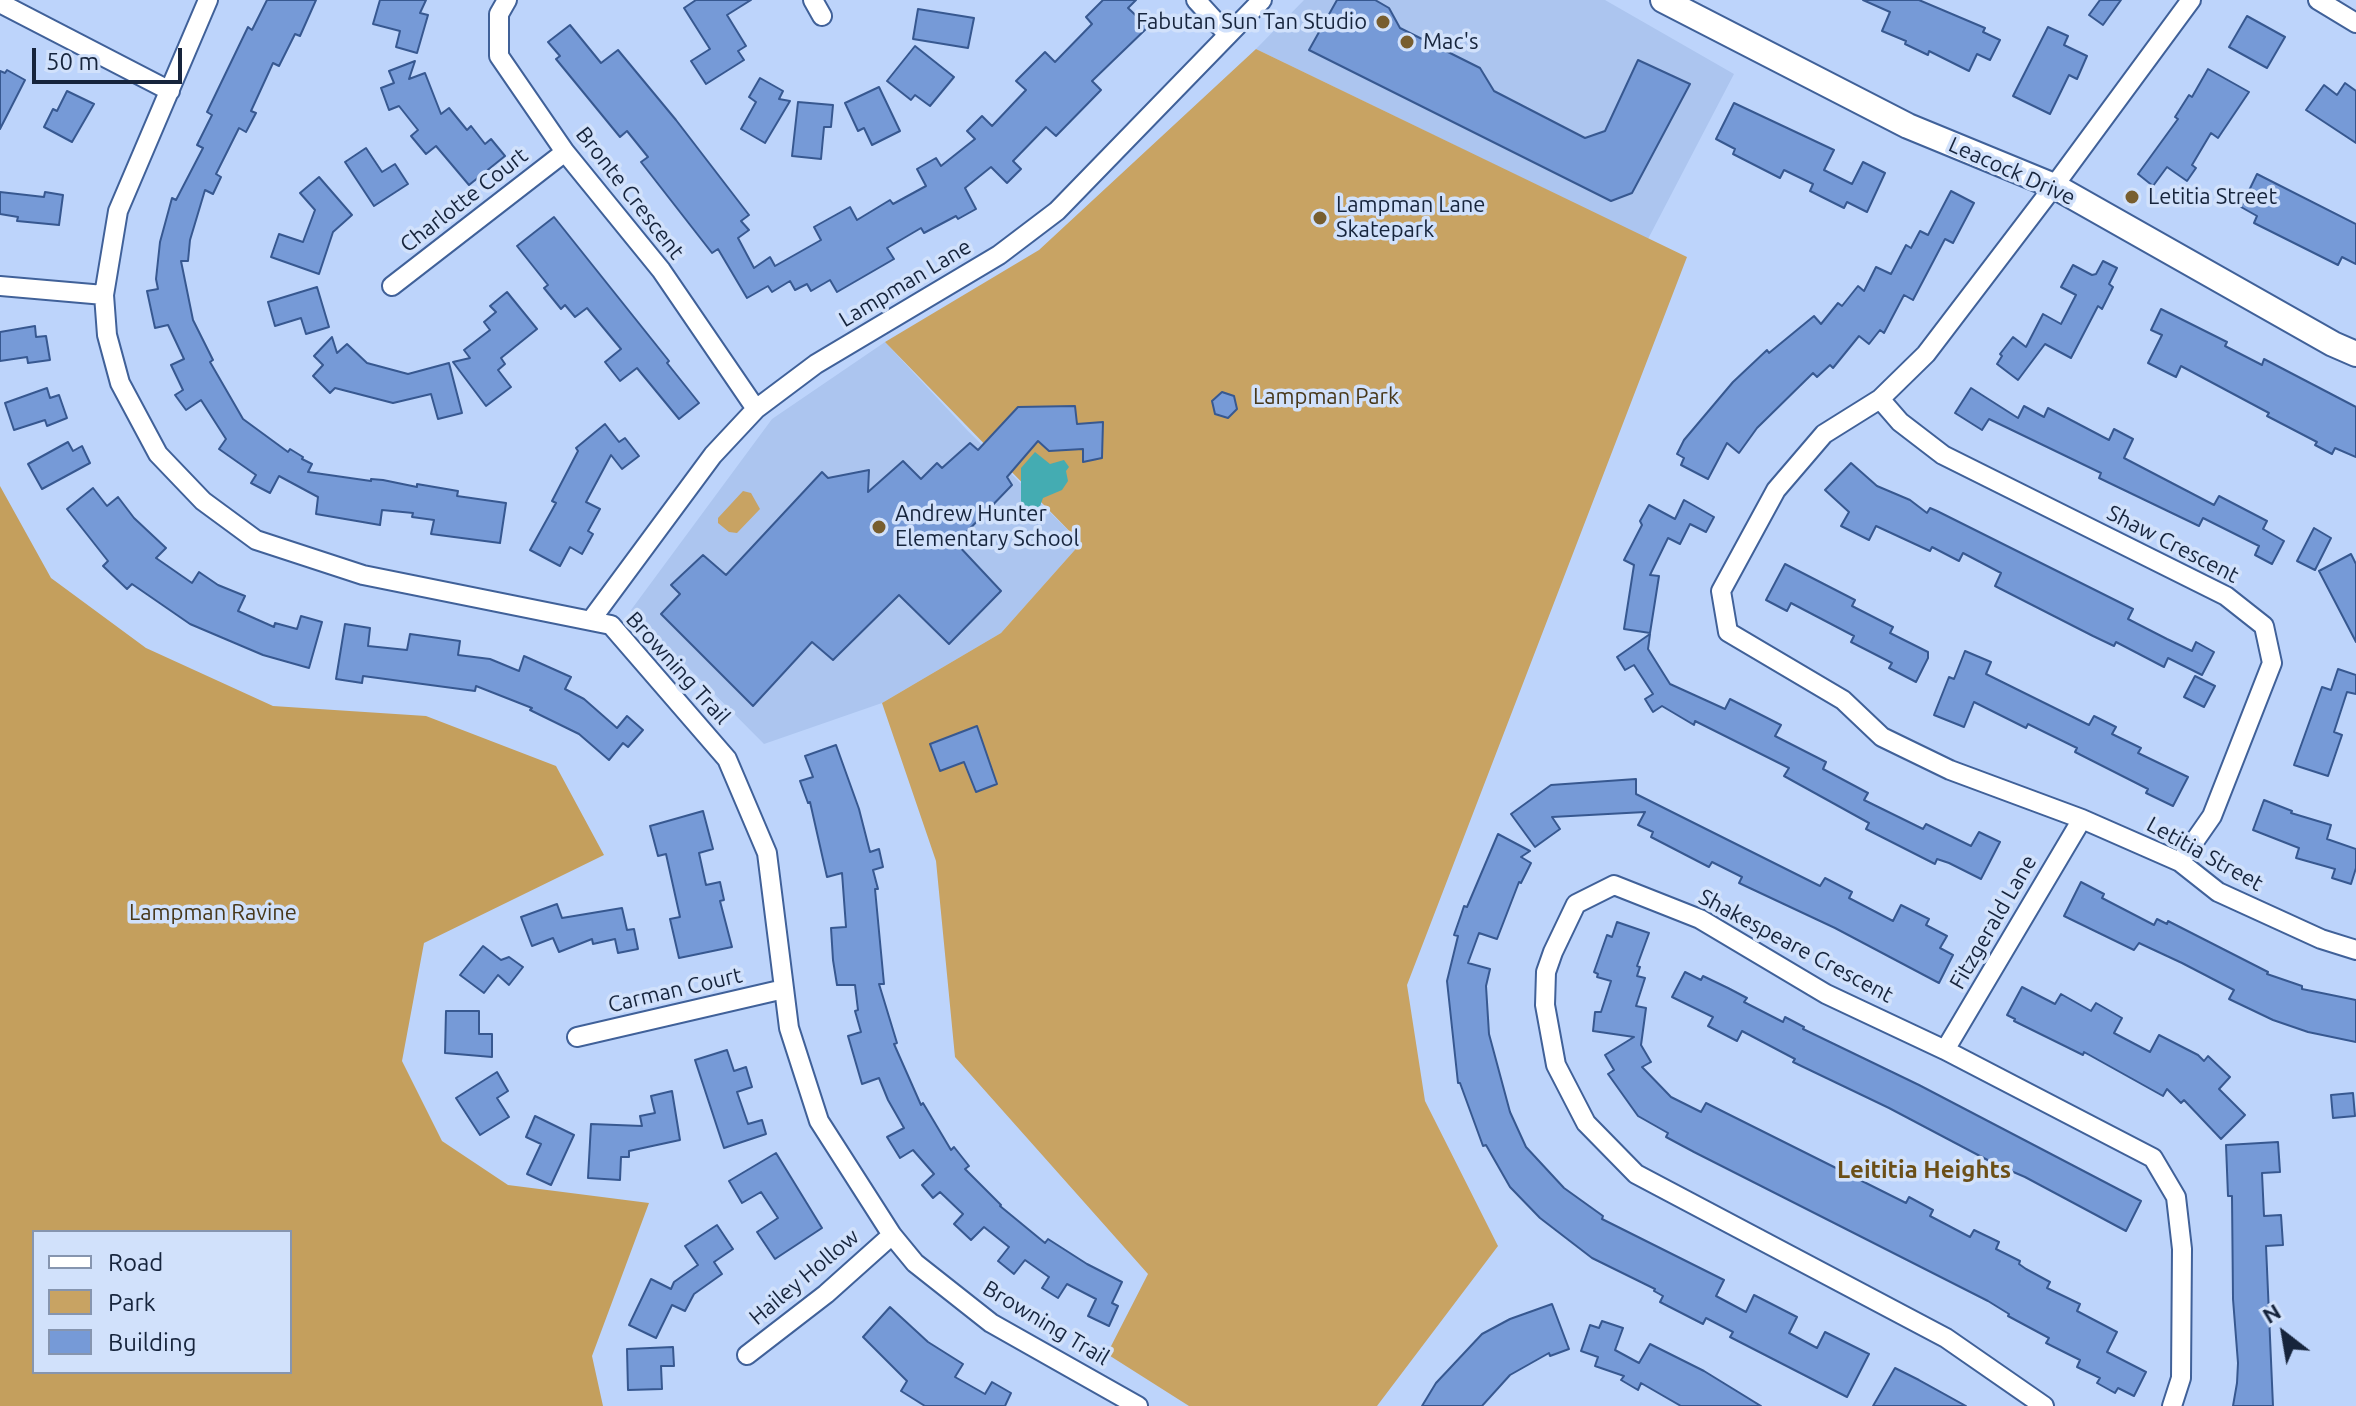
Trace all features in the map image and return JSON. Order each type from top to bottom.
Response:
[{"type":"street","name":"Browning Trail","points":[[208,0],[118,211],[104,295],[107,335],[120,383],[158,454],[203,501],[256,540],[363,575],[611,625],[727,759],[767,853],[789,1028],[819,1121],[892,1235],[915,1263],[991,1323],[1138,1406]]},
{"type":"street","name":"Bronte Crescent","points":[[507,0],[499,14],[499,56],[565,152],[661,270],[756,409]]},
{"type":"street","points":[[1196,0],[1228,35]]},
{"type":"street","name":"Lampman Lane","points":[[591,620],[713,455],[756,409],[816,364],[999,255],[1057,211],[1262,0]]},
{"type":"street","name":"Leacock Drive","points":[[1663,0],[1908,126],[2054,186],[2333,344],[2356,354]]},
{"type":"street","name":"Letitia Street","points":[[2191,0],[1926,354],[1880,399],[1824,434],[1776,490],[1721,591],[1728,632],[1843,700],[1882,737],[1950,770],[2082,819],[2180,862],[2218,892],[2321,939],[2356,950]]},
{"type":"street","points":[[2318,0],[2356,23]]},
{"type":"street","points":[[0,3],[170,91]]},
{"type":"street","name":"Charlotte Court","points":[[392,286],[565,152]]},
{"type":"street","points":[[0,286],[104,295]]},
{"type":"street","name":"Shaw Crescent","points":[[1880,399],[1900,422],[1943,455],[2226,596],[2264,626],[2272,663],[2212,816],[2180,862]]},
{"type":"street","name":"Fitzgerald Lane","points":[[1945,1050],[2082,819]]},
{"type":"street","name":"Shakespeare Crescent","points":[[2044,1406],[1946,1338],[1636,1174],[1586,1123],[1556,1065],[1545,1005],[1546,972],[1576,904],[1614,885],[1700,919],[1826,994],[1945,1050],[2153,1158],[2176,1197],[2182,1249],[2181,1378],[2172,1406]]},
{"type":"street","name":"Carman Court","points":[[577,1037],[784,989]]},
{"type":"street","name":"Hailey Hollow","points":[[747,1355],[826,1294],[892,1235]]},
{"type":"shaded area","points":[[1304,0],[1605,0],[1734,74],[1648,239],[1256,49]]},
{"type":"shaded area","name":"Andrew Hunter Elementary School","points":[[885,342],[968,431],[1081,543],[1001,633],[882,703],[764,744],[631,610],[772,419]]},
{"type":"shaded area","points":[[1035,452],[1050,464],[1064,460],[1069,467],[1066,471],[1068,481],[1062,490],[1043,498],[1039,509],[1032,513],[1025,512],[1021,504],[1021,468]]},
{"type":"green space","name":"Lampman Park","points":[[1256,49],[1687,257],[1407,985],[1425,1101],[1498,1246],[1377,1406],[1189,1406],[1107,1354],[1148,1274],[955,1057],[936,861],[882,703],[1001,633],[1081,543],[885,342],[1039,250]]},
{"type":"green space","name":"Lampman Ravine","points":[[0,486],[51,578],[146,648],[273,706],[426,716],[556,766],[604,855],[424,943],[402,1061],[442,1141],[508,1185],[649,1203],[592,1356],[603,1406],[0,1406]]},
{"type":"green space","points":[[743,491],[751,493],[760,509],[737,533],[729,532],[718,523],[718,518]]},
{"type":"building","points":[[267,0],[316,0],[300,36],[295,34],[279,66],[273,63],[251,111],[256,113],[246,132],[239,128],[216,174],[221,177],[213,194],[205,190],[190,240],[188,261],[181,261],[193,320],[213,360],[210,362],[243,419],[288,452],[290,449],[312,464],[308,472],[417,487],[417,484],[458,491],[457,496],[506,503],[500,543],[431,534],[434,520],[412,517],[413,513],[382,510],[380,525],[316,514],[318,497],[279,476],[270,493],[251,483],[256,475],[219,449],[226,439],[201,400],[186,410],[175,395],[183,390],[171,365],[184,359],[168,325],[155,328],[147,291],[158,289],[156,279],[160,242],[172,198],[176,200],[203,148],[197,145],[212,115],[207,112],[248,27],[252,30]]},
{"type":"building","points":[[380,0],[426,0],[420,13],[428,15],[417,53],[396,47],[400,31],[373,24]]},
{"type":"building","points":[[696,0],[751,0],[727,15],[746,46],[738,51],[744,60],[706,84],[691,61],[710,49],[684,8]]},
{"type":"building","points":[[1103,0],[1136,0],[1128,8],[1148,27],[1092,81],[1101,90],[1056,136],[1046,127],[1013,161],[1021,169],[1007,183],[991,167],[965,188],[976,209],[924,233],[921,228],[887,248],[894,259],[837,292],[830,280],[811,291],[807,284],[795,290],[790,281],[772,292],[768,286],[747,298],[718,249],[712,253],[641,162],[648,157],[627,131],[620,137],[556,59],[560,56],[548,42],[570,25],[601,63],[618,50],[749,215],[741,221],[749,230],[738,238],[754,268],[770,257],[775,266],[821,240],[814,227],[850,207],[857,220],[890,200],[893,204],[926,186],[917,169],[936,158],[941,166],[975,139],[967,131],[982,116],[992,126],[1026,90],[1016,81],[1045,52],[1055,62],[1092,24],[1086,17]]},
{"type":"building","points":[[1337,0],[1375,0],[1389,8],[1400,28],[1480,68],[1494,91],[1585,138],[1605,131],[1638,60],[1690,84],[1632,193],[1611,201],[1309,50]]},
{"type":"building","points":[[1863,0],[1919,0],[1985,28],[1983,32],[2000,40],[1990,60],[1977,54],[1969,71],[1929,51],[1928,55],[1882,31],[1890,12]]},
{"type":"building","points":[[2100,0],[2121,0],[2103,25],[2089,15]]},
{"type":"building","points":[[918,9],[974,18],[968,48],[913,39]]},
{"type":"building","points":[[2247,16],[2285,37],[2267,68],[2229,47]]},
{"type":"building","points":[[2048,27],[2068,36],[2064,45],[2087,56],[2077,79],[2069,75],[2050,114],[2013,96]]},
{"type":"building","points":[[915,46],[954,77],[930,106],[915,95],[911,100],[887,81]]},
{"type":"building","points":[[415,61],[409,79],[425,73],[441,114],[449,108],[467,130],[471,126],[485,144],[491,139],[505,156],[469,185],[436,146],[426,154],[411,136],[418,130],[399,106],[389,110],[381,88],[394,83],[389,71]]},
{"type":"building","points":[[2208,69],[2249,92],[2218,138],[2211,133],[2192,165],[2196,168],[2187,181],[2167,167],[2153,186],[2138,174],[2178,119],[2175,117],[2189,95],[2192,97]]},
{"type":"building","points":[[7,70],[25,80],[0,129],[0,71],[5,73]]},
{"type":"building","points":[[760,78],[783,91],[779,99],[790,101],[765,143],[741,129],[756,102],[749,97]]},
{"type":"building","points":[[2345,83],[2356,91],[2356,143],[2306,110],[2324,85],[2337,95]]},
{"type":"building","points":[[879,87],[900,131],[872,145],[864,128],[858,131],[845,103]]},
{"type":"building","points":[[67,91],[94,104],[72,142],[44,127]]},
{"type":"building","points":[[798,102],[833,105],[831,127],[824,127],[821,159],[792,156]]},
{"type":"building","points":[[1734,103],[1834,150],[1824,170],[1852,184],[1863,162],[1885,173],[1867,212],[1847,202],[1844,208],[1810,191],[1813,184],[1784,170],[1780,178],[1733,154],[1735,149],[1716,139]]},
{"type":"building","points":[[366,148],[382,172],[395,164],[408,184],[374,206],[345,162]]},
{"type":"building","points":[[2257,174],[2356,224],[2356,264],[2342,257],[2338,265],[2254,223],[2257,216],[2241,207]]},
{"type":"building","points":[[319,177],[352,215],[333,232],[319,274],[271,257],[279,234],[303,242],[315,210],[300,193]]},
{"type":"building","points":[[1951,191],[1974,203],[1953,243],[1945,239],[1913,300],[1904,295],[1884,333],[1880,330],[1869,344],[1859,336],[1833,368],[1830,365],[1817,377],[1813,373],[1757,428],[1739,453],[1727,443],[1708,479],[1681,465],[1684,458],[1677,454],[1684,440],[1733,382],[1767,350],[1769,353],[1814,316],[1821,324],[1838,303],[1842,306],[1858,286],[1864,291],[1876,267],[1891,274],[1906,245],[1911,248],[1920,231],[1928,235]]},
{"type":"building","points":[[0,192],[44,197],[45,192],[63,195],[59,225],[17,221],[18,217],[0,214]]},
{"type":"building","points":[[554,217],[699,403],[679,419],[637,368],[620,381],[605,362],[621,349],[587,308],[575,317],[565,305],[561,309],[544,288],[548,285],[517,246]]},
{"type":"building","points":[[2103,261],[2117,268],[2109,284],[2113,287],[2102,309],[2098,306],[2071,358],[2045,344],[2018,380],[1997,364],[2002,356],[2000,354],[2013,337],[2026,347],[2043,314],[2061,324],[2076,295],[2061,287],[2073,265],[2092,275],[2096,274]]},
{"type":"building","points":[[317,287],[329,327],[306,334],[301,318],[275,326],[268,302]]},
{"type":"building","points":[[507,292],[537,329],[501,358],[505,364],[498,370],[511,387],[486,406],[453,362],[470,358],[464,350],[490,330],[484,322],[496,312],[490,306]]},
{"type":"building","points":[[2161,309],[2227,342],[2225,346],[2262,365],[2264,359],[2356,407],[2356,457],[2335,448],[2332,454],[2315,445],[2317,442],[2267,416],[2269,413],[2181,366],[2176,377],[2148,363],[2162,335],[2151,330]]},
{"type":"building","points":[[35,326],[36,337],[46,336],[50,360],[28,363],[27,357],[0,361],[0,332]]},
{"type":"building","points":[[332,337],[337,353],[347,344],[367,363],[408,374],[449,363],[462,413],[438,419],[431,394],[393,403],[335,388],[330,393],[313,376],[323,365],[314,356]]},
{"type":"building","points":[[47,388],[50,398],[59,395],[67,418],[47,426],[45,420],[14,430],[5,403]]},
{"type":"building","points":[[1971,388],[2018,418],[2024,406],[2044,417],[2048,408],[2109,440],[2114,429],[2133,439],[2124,458],[2214,505],[2219,496],[2267,521],[2263,529],[2284,541],[2272,564],[2255,555],[2259,546],[2203,518],[2199,526],[2099,478],[2101,473],[1989,419],[1982,430],[1955,413]]},
{"type":"building","points":[[1222,392],[1234,396],[1237,409],[1228,418],[1215,414],[1212,401]]},
{"type":"building","points":[[1075,406],[1077,424],[1103,422],[1102,458],[1083,462],[1083,449],[1049,451],[1038,441],[1007,477],[1012,485],[956,543],[1001,591],[949,644],[899,595],[833,660],[812,642],[753,706],[661,614],[680,594],[671,585],[703,555],[726,575],[822,472],[828,478],[869,470],[868,492],[903,461],[921,479],[937,463],[942,468],[970,443],[978,450],[1018,407]]},
{"type":"building","points":[[605,424],[619,442],[625,438],[639,456],[622,469],[611,455],[586,502],[600,509],[588,531],[593,534],[582,554],[570,547],[560,566],[530,550],[556,503],[552,501],[578,451],[576,448]]},
{"type":"building","points":[[68,442],[73,451],[82,446],[90,463],[42,489],[28,464]]},
{"type":"building","points":[[1851,463],[1877,486],[1910,500],[1927,513],[1930,508],[1937,511],[2133,609],[2128,619],[2192,651],[2196,642],[2214,652],[2202,675],[2168,658],[2164,667],[2116,642],[2114,646],[1995,586],[2001,573],[1963,553],[1959,561],[1932,547],[1930,551],[1876,526],[1869,540],[1841,526],[1849,512],[1825,490]]},
{"type":"building","points":[[93,488],[107,506],[118,497],[134,518],[166,548],[156,558],[192,583],[199,572],[218,585],[245,596],[238,611],[274,627],[275,623],[297,629],[301,616],[322,622],[309,668],[263,655],[190,624],[132,584],[127,589],[103,566],[108,561],[67,509]]},
{"type":"building","points":[[1684,500],[1714,517],[1706,532],[1690,524],[1680,544],[1668,538],[1650,575],[1659,576],[1650,633],[1624,629],[1634,565],[1624,560],[1642,525],[1640,521],[1649,505],[1675,519]]},
{"type":"building","points":[[2314,528],[2331,538],[2315,570],[2297,561]]},
{"type":"building","points":[[2351,554],[2356,564],[2356,642],[2319,571]]},
{"type":"building","points":[[1785,564],[1855,600],[1852,606],[1893,627],[1890,633],[1928,652],[1916,682],[1889,668],[1892,663],[1851,642],[1854,636],[1791,603],[1787,611],[1766,600]]},
{"type":"building","points":[[345,624],[370,628],[368,646],[407,650],[410,634],[460,641],[458,655],[490,659],[519,671],[524,656],[571,677],[565,689],[584,699],[617,728],[627,716],[643,730],[628,747],[623,743],[609,760],[579,734],[530,710],[532,708],[476,686],[475,691],[363,676],[362,683],[336,679]]},
{"type":"building","points":[[1650,634],[1648,649],[1670,684],[1725,709],[1730,699],[1781,725],[1775,736],[1826,762],[1823,769],[1868,793],[1864,800],[1923,829],[1926,824],[1971,846],[1979,832],[2000,842],[1981,879],[1937,859],[1935,864],[1866,829],[1869,823],[1784,776],[1789,768],[1695,721],[1694,725],[1662,706],[1653,712],[1645,699],[1653,694],[1634,665],[1625,670],[1617,657]]},
{"type":"building","points":[[1965,651],[1991,662],[1986,674],[2089,725],[2094,716],[2116,727],[2112,734],[2141,748],[2138,753],[2188,777],[2173,806],[2146,793],[2148,789],[2075,752],[2077,748],[2028,724],[2026,728],[1974,702],[1964,727],[1934,715],[1949,677],[1954,679]]},
{"type":"building","points":[[2338,669],[2356,675],[2356,694],[2347,692],[2334,732],[2342,735],[2328,776],[2294,765],[2322,687],[2331,690]]},
{"type":"building","points":[[2195,676],[2215,686],[2204,707],[2184,697]]},
{"type":"building","points":[[977,726],[997,784],[976,792],[964,762],[940,771],[930,744]]},
{"type":"building","points":[[836,745],[859,809],[870,852],[879,849],[883,867],[873,870],[878,889],[875,889],[884,984],[879,984],[897,1043],[894,1044],[921,1105],[923,1103],[951,1150],[954,1147],[969,1166],[965,1169],[1000,1206],[1045,1243],[1048,1239],[1122,1282],[1112,1303],[1118,1306],[1109,1326],[1088,1316],[1096,1299],[1067,1284],[1058,1298],[1042,1288],[1049,1277],[1025,1260],[1014,1274],[998,1261],[1009,1247],[984,1227],[971,1240],[954,1224],[963,1214],[940,1192],[933,1198],[922,1185],[934,1174],[913,1150],[900,1158],[887,1137],[904,1128],[879,1078],[862,1084],[848,1036],[861,1032],[855,1011],[858,1010],[855,985],[837,985],[833,960],[831,928],[846,927],[842,873],[827,877],[810,802],[800,781],[813,777],[805,756]]},
{"type":"building","points":[[1636,779],[1636,794],[1820,886],[1825,878],[1852,892],[1849,898],[1893,921],[1901,905],[1929,919],[1926,925],[1947,936],[1940,948],[1953,955],[1939,983],[1835,928],[1739,883],[1742,877],[1712,862],[1709,867],[1651,837],[1653,832],[1638,825],[1645,812],[1552,817],[1560,829],[1535,847],[1511,814],[1551,785]]},
{"type":"building","points":[[2264,800],[2291,813],[2331,825],[2327,839],[2356,849],[2356,868],[2351,884],[2332,878],[2335,869],[2296,858],[2299,848],[2253,830]]},
{"type":"building","points":[[703,811],[713,849],[699,853],[706,885],[720,882],[724,900],[720,901],[732,947],[679,958],[670,919],[680,917],[666,854],[658,856],[650,826]]},
{"type":"building","points":[[1498,834],[1530,851],[1521,857],[1531,863],[1519,882],[1497,939],[1479,933],[1468,963],[1490,969],[1486,986],[1489,1034],[1510,1112],[1526,1147],[1564,1188],[1603,1216],[1602,1219],[1724,1280],[1716,1296],[1746,1312],[1754,1295],[1797,1317],[1789,1333],[1817,1348],[1825,1332],[1869,1354],[1847,1397],[1730,1337],[1733,1332],[1706,1318],[1703,1324],[1660,1302],[1663,1296],[1655,1289],[1592,1258],[1540,1218],[1510,1187],[1486,1145],[1483,1146],[1458,1083],[1447,981],[1458,936],[1454,935],[1464,906],[1467,907]]},
{"type":"building","points":[[2081,882],[2104,894],[2102,898],[2154,925],[2157,919],[2167,924],[2168,921],[2267,974],[2302,986],[2302,989],[2356,1000],[2356,1042],[2308,1032],[2273,1020],[2229,999],[2234,990],[2182,963],[2139,943],[2134,950],[2064,916]]},
{"type":"building","points":[[557,904],[562,918],[622,908],[627,930],[634,929],[638,949],[618,953],[615,939],[593,944],[592,939],[559,952],[553,938],[532,946],[521,917]]},
{"type":"building","points":[[1617,922],[1649,933],[1637,966],[1640,967],[1637,976],[1645,978],[1636,1006],[1646,1008],[1641,1045],[1651,1062],[1642,1067],[1671,1097],[1701,1112],[1706,1103],[1906,1203],[1909,1197],[1933,1210],[1930,1216],[1970,1237],[1974,1230],[1999,1242],[1996,1249],[2050,1282],[2047,1288],[2080,1304],[2077,1311],[2117,1332],[2107,1352],[2146,1372],[2134,1396],[2118,1388],[2115,1393],[2097,1383],[2100,1378],[2077,1367],[2080,1360],[2046,1343],[2049,1338],[2008,1316],[1988,1301],[1694,1152],[1666,1137],[1668,1133],[1638,1116],[1608,1074],[1614,1070],[1605,1055],[1634,1037],[1593,1031],[1595,1012],[1601,1012],[1611,981],[1597,977],[1598,974],[1594,972],[1607,935],[1612,937]]},
{"type":"building","points":[[483,946],[501,960],[509,957],[523,967],[509,985],[498,975],[484,993],[460,975]]},
{"type":"building","points":[[1685,972],[1701,980],[1703,976],[1728,988],[1747,998],[1744,1002],[1783,1022],[1785,1017],[2141,1201],[2126,1231],[2025,1177],[1793,1062],[1795,1059],[1742,1031],[1737,1041],[1708,1026],[1713,1017],[1672,997]]},
{"type":"building","points":[[2022,987],[2055,1004],[2061,994],[2091,1011],[2096,1003],[2122,1018],[2114,1033],[2150,1052],[2159,1035],[2204,1061],[2208,1056],[2230,1077],[2219,1089],[2245,1115],[2221,1139],[2184,1100],[2181,1103],[2167,1089],[2163,1096],[2084,1052],[2083,1055],[2014,1021],[2007,1015]]},
{"type":"building","points":[[446,1011],[479,1011],[479,1034],[492,1034],[492,1057],[445,1053]]},
{"type":"building","points":[[727,1050],[734,1071],[746,1067],[752,1087],[737,1092],[748,1124],[762,1120],[766,1134],[724,1148],[695,1060]]},
{"type":"building","points":[[497,1072],[508,1091],[497,1098],[509,1117],[480,1135],[456,1098]]},
{"type":"building","points":[[672,1091],[680,1140],[629,1151],[629,1157],[621,1157],[620,1180],[588,1178],[591,1124],[642,1126],[640,1116],[655,1113],[651,1096]]},
{"type":"building","points":[[2353,1093],[2355,1116],[2333,1118],[2331,1095]]},
{"type":"building","points":[[535,1116],[574,1135],[551,1185],[527,1174],[541,1144],[526,1137]]},
{"type":"building","points":[[2278,1142],[2280,1172],[2262,1173],[2264,1216],[2281,1215],[2283,1245],[2266,1246],[2273,1406],[2233,1406],[2238,1363],[2233,1299],[2232,1196],[2228,1196],[2226,1145]]},
{"type":"building","points":[[776,1153],[822,1228],[775,1259],[757,1232],[778,1218],[761,1192],[742,1203],[729,1181]]},
{"type":"building","points":[[717,1225],[733,1249],[714,1262],[722,1274],[694,1294],[685,1311],[672,1305],[656,1338],[629,1325],[651,1279],[671,1289],[674,1282],[698,1265],[685,1246]]},
{"type":"building","points":[[1552,1304],[1569,1349],[1550,1356],[1549,1353],[1510,1375],[1482,1406],[1422,1406],[1436,1383],[1482,1334],[1510,1319]]},
{"type":"building","points":[[890,1307],[928,1342],[963,1364],[955,1377],[985,1394],[992,1382],[1011,1393],[1005,1406],[925,1406],[901,1391],[907,1381],[863,1337]]},
{"type":"building","points":[[1602,1321],[1623,1328],[1615,1350],[1639,1363],[1650,1344],[1704,1371],[1761,1406],[1681,1406],[1641,1383],[1638,1390],[1621,1380],[1624,1376],[1595,1366],[1598,1357],[1581,1351],[1590,1325],[1599,1328]]},
{"type":"building","points":[[673,1347],[674,1366],[661,1366],[662,1389],[628,1390],[627,1349]]},
{"type":"building","points":[[1895,1368],[1919,1380],[1966,1406],[1873,1406]]},
{"type":"place","name":"Fabutan Sun Tan Studio","points":[[1383,22]]},
{"type":"place","name":"Mac's","points":[[1407,42]]},
{"type":"place","name":"Letitia Street","points":[[2132,197]]},
{"type":"place","name":"Lampman Lane Skatepark","points":[[1320,218]]},
{"type":"place","name":"Andrew Hunter Elementary School","points":[[879,527]]},
{"type":"district","name":"Leititia Heights","points":[[1924,1170]]}]
